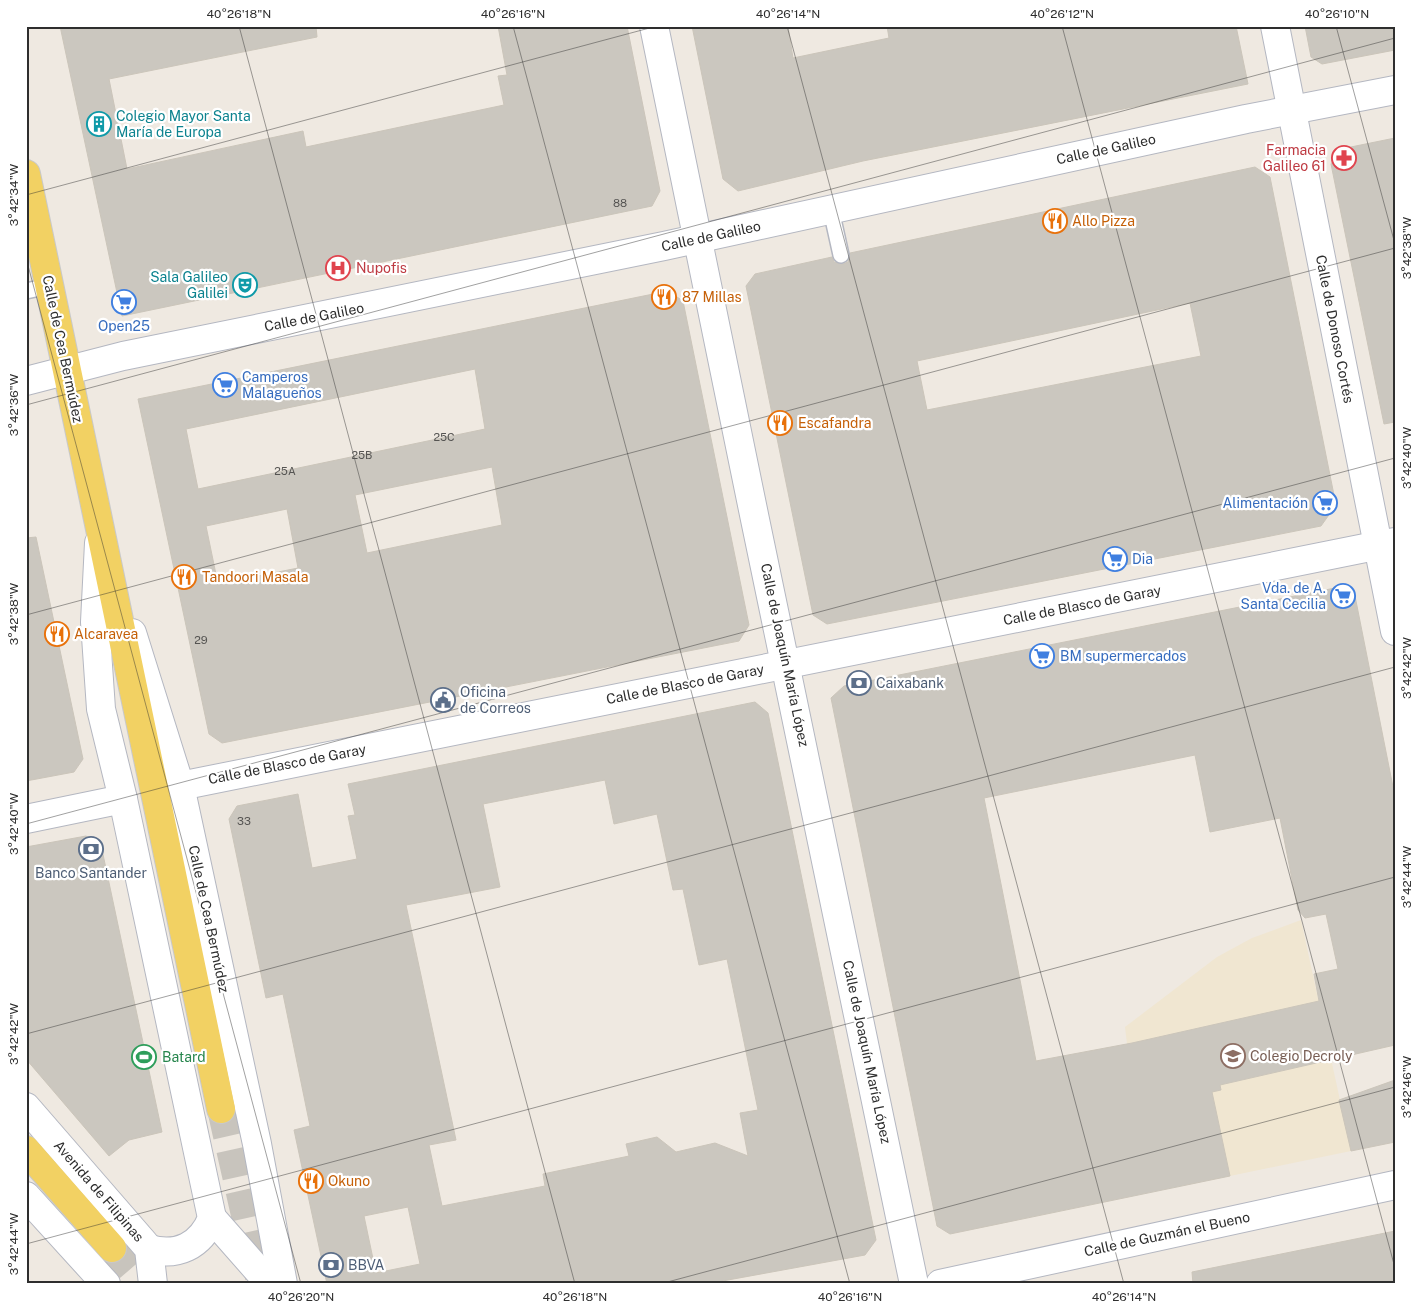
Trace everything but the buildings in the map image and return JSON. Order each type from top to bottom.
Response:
[{"type":"main road","name":"Calle de Cea Bermúdez","points":[[26,174],[38,289],[67,369],[108,561],[129,676],[221,1109]]},
{"type":"main road","name":"Avenida de Filipinas","points":[[26,1150],[112,1248]]},
{"type":"street","name":"Calle de Joaquín María López","points":[[654,26],[914,1284]]},
{"type":"street","name":"Calle de Donoso Cortés","points":[[1274,26],[1386,544],[1395,631]]},
{"type":"street","name":"Calle de Galileo","points":[[26,381],[67,369],[697,239],[1292,110],[1395,90]]},
{"type":"street","name":"Calle de Cea Bermúdez","points":[[100,523],[94,622],[101,709],[123,799],[212,1218],[270,1284]]},
{"type":"street","name":"Calle de Blasco de Garay","points":[[180,786],[1386,544]]},
{"type":"street","name":"Calle de Cea Bermúdez","points":[[108,561],[180,786],[257,1144],[283,1284]]},
{"type":"street","points":[[26,819],[123,799]]},
{"type":"street","name":"Avenida de Filipinas","points":[[26,1107],[149,1249],[154,1284]]},
{"type":"street","name":"Calle de Guzmán el Bueno","points":[[940,1284],[1395,1185]]},
{"type":"street","points":[[26,1196],[106,1284]]},
{"type":"street","points":[[149,1249],[163,1253],[178,1252],[190,1246],[207,1230],[212,1218]]},
{"type":"lane","points":[[831,210],[841,254]]},
{"type":"shaded area","name":"Colegio Decroly","points":[[1301,920],[1351,1151],[1182,1186],[1179,1164],[1127,1044],[1125,1027],[1217,957],[1252,938]]},
{"type":"tunnel","points":[[221,1109],[259,1277]]},
{"type":"tunnel","points":[[112,1248],[143,1284]]},
{"type":"place","name":"Colegio Mayor Santa María de Europa","points":[[99,124]]},
{"type":"place","name":"Farmacia Galileo 61","points":[[1344,158]]},
{"type":"place","name":"Allo Pizza","points":[[1055,221]]},
{"type":"place","name":"Nupofis","points":[[338,268]]},
{"type":"place","name":"Sala Galileo Galilei","points":[[245,285]]},
{"type":"place","name":"87 Millas","points":[[664,297]]},
{"type":"place","name":"Open25","points":[[124,302]]},
{"type":"place","name":"Camperos Malagueños","points":[[225,385]]},
{"type":"place","name":"Escafandra","points":[[780,423]]},
{"type":"place","name":"Alimentación","points":[[1325,503]]},
{"type":"place","name":"Dia","points":[[1115,559]]},
{"type":"place","name":"Tandoori Masala","points":[[184,577]]},
{"type":"place","name":"Vda. de A. Santa Cecilia","points":[[1343,596]]},
{"type":"place","name":"Alcaravea","points":[[57,634]]},
{"type":"place","name":"BM supermercados","points":[[1042,656]]},
{"type":"place","name":"Caixabank","points":[[859,683]]},
{"type":"place","name":"Oficina de Correos","points":[[443,700]]},
{"type":"place","name":"Banco Santander","points":[[91,849]]},
{"type":"place","name":"Colegio Decroly","points":[[1233,1056]]},
{"type":"place","name":"Batard","points":[[144,1057]]},
{"type":"place","name":"Okuno","points":[[311,1181]]},
{"type":"place","name":"BBVA","points":[[331,1265]]}]
